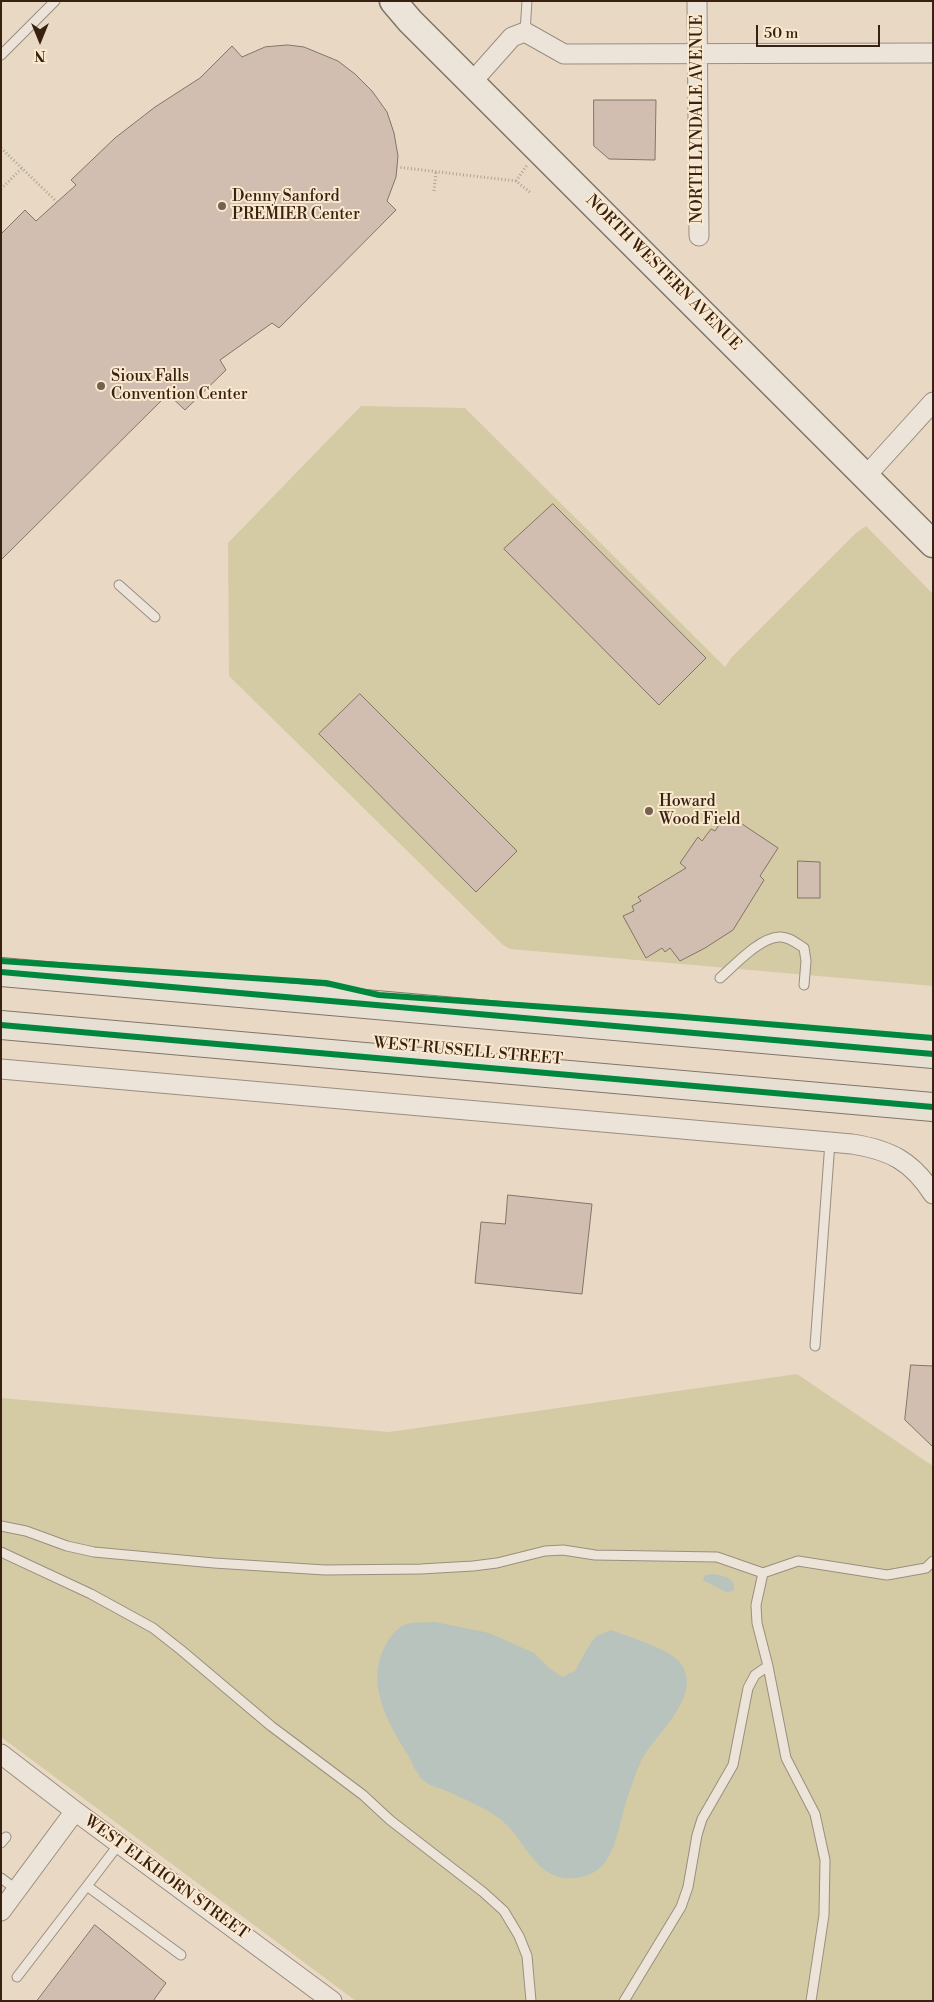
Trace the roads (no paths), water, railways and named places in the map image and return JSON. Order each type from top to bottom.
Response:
[{"type":"highway","points":[[1,972],[933,1054]]},
{"type":"highway","name":"WEST RUSSELL STREET","points":[[1,1025],[933,1107]]},
{"type":"highway","points":[[866,1101],[933,1098]]},
{"type":"street","name":"NORTH WESTERN AVENUE","points":[[393,1],[933,544]]},
{"type":"street","name":"NORTH LYNDALE AVENUE","points":[[697,1],[699,236]]},
{"type":"street","points":[[472,82],[512,37],[526,32],[564,54],[933,53]]},
{"type":"street","points":[[865,477],[933,402]]},
{"type":"street","points":[[1,1069],[830,1142],[877,1148],[898,1157],[914,1169],[933,1194]]},
{"type":"street","name":"WEST ELKHORN STREET","points":[[1,1754],[332,2001]]},
{"type":"street","points":[[1,1911],[75,1811]]},
{"type":"lane","points":[[1,55],[55,1]]},
{"type":"lane","points":[[526,32],[527,1]]},
{"type":"lane","points":[[119,585],[155,617]]},
{"type":"lane","points":[[720,978],[764,941],[779,937],[792,940],[804,948],[806,961],[804,984]]},
{"type":"lane","points":[[815,1346],[830,1142]]},
{"type":"lane","points":[[1,1526],[26,1531],[67,1546],[94,1552],[214,1564],[325,1570],[421,1569],[473,1566],[498,1563],[546,1551],[563,1550],[595,1555],[717,1557],[763,1573],[798,1561],[887,1575],[926,1568],[933,1561]]},
{"type":"lane","points":[[1,1552],[91,1594],[153,1628],[270,1726],[363,1795],[390,1820],[483,1892],[504,1911],[519,1936],[527,1956],[531,2001]]},
{"type":"lane","points":[[763,1573],[756,1605],[757,1623],[768,1666],[786,1758],[815,1814],[825,1860],[824,1915],[811,2001]]},
{"type":"lane","points":[[624,2001],[681,1908],[688,1887],[697,1835],[702,1819],[733,1765],[748,1688],[755,1675],[768,1666]]},
{"type":"lane","points":[[17,1977],[120,1844]]},
{"type":"lane","points":[[1,1878],[17,1890]]},
{"type":"lane","points":[[87,1886],[181,1955]]},
{"type":"place","name":"Denny Sanford PREMIER Center","points":[[222,206]]},
{"type":"place","name":"Sioux Falls Convention Center","points":[[101,386]]},
{"type":"place","name":"Howard Wood Field","points":[[649,811]]}]
